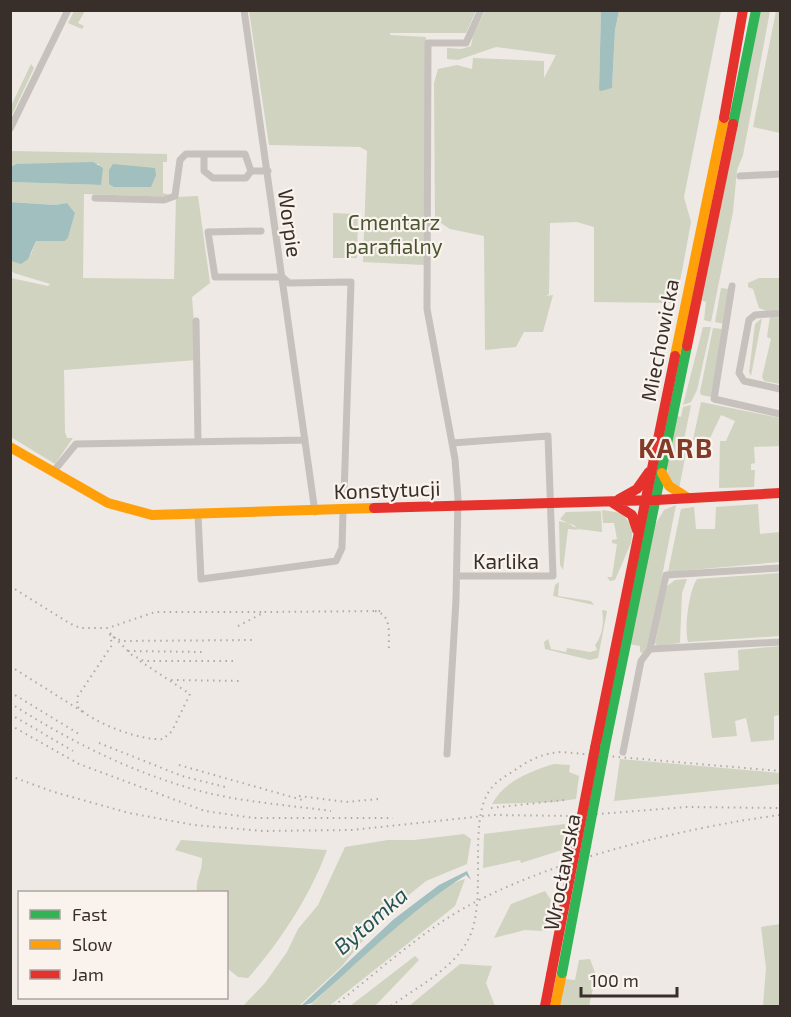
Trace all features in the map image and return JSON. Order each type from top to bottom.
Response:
[{"type":"main road","name":"Miechowicka","points":[[657,470],[735,65],[743,10]]},
{"type":"main road","name":"Miechowicka","points":[[600,747],[623,655],[650,500],[756,10]]},
{"type":"main road","name":"Konstytucji","points":[[10,447],[122,508],[152,515],[315,512],[780,494]]},
{"type":"main road","points":[[610,501],[637,489],[657,470],[669,486],[688,498]]},
{"type":"main road","name":"Miechowicka","points":[[600,747],[612,660],[637,539],[650,500]]},
{"type":"main road","points":[[610,501],[632,514],[636,523],[637,539]]},
{"type":"main road","name":"Wrocławska","points":[[545,1006],[556,974],[600,747]]},
{"type":"main road","name":"Wrocławska","points":[[555,1006],[556,974]]},
{"type":"street","points":[[10,129],[68,10]]},
{"type":"street","name":"Worpie","points":[[244,10],[315,512]]},
{"type":"street","points":[[447,754],[457,576],[458,506],[452,443],[427,309],[428,43],[466,43],[482,10]]},
{"type":"street","points":[[95,198],[164,200],[175,196],[180,160],[186,154],[245,154],[251,171]]},
{"type":"street","points":[[204,154],[204,171],[213,178],[246,178],[251,171]]},
{"type":"street","points":[[251,171],[267,171]]},
{"type":"street","points":[[740,176],[780,174]]},
{"type":"street","points":[[261,231],[208,232],[215,277],[282,277],[289,283],[351,282],[344,495]]},
{"type":"street","points":[[732,286],[714,399],[780,414]]},
{"type":"street","points":[[780,313],[755,315],[749,320],[740,373],[744,381],[780,390]]},
{"type":"street","points":[[196,321],[198,441]]},
{"type":"street","name":"Karlika","points":[[452,443],[548,436],[551,503],[553,576],[457,576]]},
{"type":"street","points":[[53,472],[76,444],[305,440]]},
{"type":"street","points":[[198,515],[201,579],[336,561],[342,548],[342,510]]},
{"type":"street","points":[[623,752],[641,661],[650,649],[666,575],[780,568]]},
{"type":"street","points":[[650,649],[780,642]]},
{"type":"green space","points":[[74,11],[85,11],[78,23],[84,26],[82,29],[68,23]]},
{"type":"green space","name":"Cmentarz parafialny","points":[[249,11],[476,11],[466,33],[390,33],[390,35],[426,37],[424,265],[363,262],[367,151],[360,147],[269,145]]},
{"type":"green space","points":[[485,11],[601,11],[599,90],[612,88],[615,30],[619,11],[721,11],[684,197],[691,222],[676,303],[594,302],[594,227],[577,222],[550,223],[549,294],[546,296],[553,295],[543,332],[524,332],[516,347],[485,350],[484,236],[450,229],[435,219],[434,83],[438,69],[457,65],[472,69],[473,58],[544,61],[544,78],[556,55],[496,47],[458,60],[447,59],[447,48],[461,49],[471,46],[473,36]]},
{"type":"green space","points":[[758,11],[770,11],[743,155],[737,170],[733,212],[711,322],[704,320],[706,302],[701,300]]},
{"type":"green space","points":[[776,11],[780,11],[780,133],[753,127]]},
{"type":"green space","points":[[31,64],[34,68],[11,117],[11,106]]},
{"type":"green space","points":[[11,151],[167,154],[167,162],[163,162],[163,193],[176,197],[198,196],[210,283],[192,297],[197,360],[64,370],[65,432],[67,438],[73,438],[55,464],[11,437],[11,278],[48,286],[50,284],[14,273],[11,270],[11,261],[14,262],[31,254],[36,241],[65,241],[68,238],[75,213],[67,203],[55,205],[11,202],[11,182],[99,185],[99,164],[16,164],[11,167]],"holes":[[[84,194],[176,197],[174,279],[83,278]]]},
{"type":"green space","points":[[333,213],[358,214],[357,258],[333,258]]},
{"type":"green space","points":[[759,278],[780,278],[780,309],[767,311],[759,308],[753,289],[748,287],[748,283]]},
{"type":"green space","points":[[721,288],[729,289],[724,324],[715,322]]},
{"type":"green space","points":[[780,315],[780,384],[764,381],[762,377],[771,339],[767,337],[770,317]]},
{"type":"green space","points":[[762,318],[751,376],[749,372],[755,324]]},
{"type":"green space","points":[[703,327],[711,327],[697,390],[691,402],[683,405]]},
{"type":"green space","points":[[713,328],[723,329],[712,397],[701,395],[700,392]]},
{"type":"green space","points":[[701,402],[780,418],[780,446],[754,447],[755,463],[751,464],[751,470],[755,470],[754,487],[719,488],[720,441],[726,441],[735,421],[721,415],[710,438],[693,440]]},
{"type":"green space","points":[[691,405],[683,445],[687,447],[679,489],[668,475],[669,445],[677,416],[681,417],[683,407]]},
{"type":"green space","points":[[758,504],[760,534],[780,532],[780,562],[668,572],[681,509],[694,507],[696,529],[715,529],[716,507]]},
{"type":"green space","points":[[676,505],[648,647],[643,653],[640,652],[640,646],[629,644],[655,525],[664,510]]},
{"type":"green space","points":[[602,510],[622,513],[633,528],[631,543],[615,580],[610,581],[607,577],[612,577],[617,544],[612,543],[612,540],[617,539],[614,523],[603,523]]},
{"type":"green space","points":[[601,511],[602,532],[578,529],[560,519],[566,512]]},
{"type":"green space","points":[[559,521],[574,525],[578,530],[568,529],[563,570],[560,565]]},
{"type":"green space","points":[[780,573],[780,636],[688,642],[688,610],[697,579]]},
{"type":"green space","points":[[687,579],[682,593],[680,643],[658,646],[655,643],[666,587],[675,580]]},
{"type":"green space","points":[[559,582],[558,596],[591,601],[594,605],[553,596],[555,585]]},
{"type":"green space","points":[[602,610],[607,611],[598,658],[590,660],[545,649],[544,642],[548,639],[551,649],[566,652],[567,648],[590,652],[597,650],[595,645],[602,628]]},
{"type":"green space","points":[[780,646],[780,715],[774,716],[774,740],[751,742],[746,718],[735,721],[737,736],[712,738],[704,673],[739,670],[738,650]]},
{"type":"green space","points":[[620,759],[780,773],[780,784],[614,801]]},
{"type":"green space","points":[[554,764],[570,765],[569,772],[579,776],[576,799],[492,804],[511,783]]},
{"type":"green space","points":[[565,824],[565,849],[521,863],[520,860],[483,868],[484,834]]},
{"type":"green space","points":[[464,834],[471,839],[467,864],[426,881],[383,916],[342,966],[299,1006],[243,1006],[265,983],[287,952],[298,929],[318,905],[345,847],[388,840],[414,840]]},
{"type":"green space","points":[[181,840],[327,850],[293,918],[248,978],[238,977],[228,969],[228,891],[197,891],[202,858],[175,850]]},
{"type":"green space","points":[[465,879],[455,906],[329,1006],[310,1006],[406,915],[447,886]]},
{"type":"green space","points":[[545,891],[551,900],[545,931],[525,930],[494,938],[511,904]]},
{"type":"green space","points":[[780,924],[780,1006],[763,1006],[766,968],[761,927]]},
{"type":"green space","points":[[415,956],[419,960],[375,1006],[350,1006]]},
{"type":"green space","points":[[590,959],[596,975],[589,1006],[559,1006],[564,979],[575,980],[579,960]]},
{"type":"green space","points":[[460,964],[492,966],[486,983],[495,1006],[409,1006]]},
{"type":"water","points":[[601,11],[619,11],[615,30],[612,88],[601,91],[599,90]]},
{"type":"water","points":[[93,162],[103,168],[101,185],[11,182],[11,167],[16,164]]},
{"type":"water","points":[[113,164],[155,168],[156,175],[151,187],[114,187],[109,184],[109,170]]},
{"type":"water","points":[[10,202],[55,205],[67,203],[75,213],[68,238],[65,241],[36,241],[28,259],[21,264],[11,261]]},
{"type":"water","points":[[467,871],[471,880],[466,875],[445,889],[386,936],[312,1003],[301,1006],[394,919],[439,885]]},
{"type":"railway","points":[[10,586],[80,628],[108,628],[155,612],[265,612]]},
{"type":"railway","points":[[375,611],[381,613],[387,621],[389,650]]},
{"type":"railway","points":[[238,626],[265,612],[382,611]]},
{"type":"railway","points":[[110,633],[132,655],[144,661],[234,661]]},
{"type":"railway","points":[[110,634],[112,645],[78,696],[77,706],[94,719],[117,730],[142,737],[163,739],[172,731],[190,694],[137,659]]},
{"type":"railway","points":[[113,637],[122,641],[256,640]]},
{"type":"railway","points":[[128,651],[203,652]]},
{"type":"railway","points":[[10,666],[83,712]]},
{"type":"railway","points":[[171,680],[243,681]]},
{"type":"railway","points":[[10,692],[79,734]]},
{"type":"railway","points":[[10,703],[102,755],[175,784],[232,798],[331,811]]},
{"type":"railway","points":[[10,714],[73,751]]},
{"type":"railway","points":[[10,725],[79,764],[205,811],[254,818],[393,818]]},
{"type":"railway","points":[[99,743],[182,776],[229,788]]},
{"type":"railway","points":[[391,1006],[445,968],[463,949],[474,922],[477,903],[478,840],[483,804],[495,784],[526,763],[542,755],[561,752],[780,771]]},
{"type":"railway","points":[[179,765],[306,801]]},
{"type":"railway","points":[[10,776],[54,792],[129,813],[194,825],[263,831],[352,830],[493,815],[573,816],[687,807],[780,808]]},
{"type":"railway","points":[[299,796],[346,802],[379,799]]},
{"type":"railway","points":[[491,808],[564,800]]},
{"type":"railway","points":[[334,1006],[403,950],[446,919],[481,899],[520,881],[607,851],[653,839],[780,815]]},
{"type":"traffic: fast","points":[[733,124],[756,10]]},
{"type":"traffic: fast","points":[[605,746],[687,346]]},
{"type":"traffic: fast","points":[[562,973],[605,746]]},
{"type":"traffic: slow","points":[[675,356],[724,118]]},
{"type":"traffic: slow","points":[[10,447],[108,503],[152,515],[374,508]]},
{"type":"traffic: slow","points":[[662,473],[669,486],[688,498]]},
{"type":"traffic: slow","points":[[555,1006],[562,973]]},
{"type":"traffic: jam","points":[[724,118],[743,10]]},
{"type":"traffic: jam","points":[[687,346],[733,124]]},
{"type":"traffic: jam","points":[[595,748],[675,356]]},
{"type":"traffic: jam","points":[[619,499],[637,489],[649,472]]},
{"type":"traffic: jam","points":[[374,508],[656,500],[780,493]]},
{"type":"traffic: jam","points":[[613,503],[632,515],[637,530]]},
{"type":"traffic: jam","points":[[551,975],[595,748]]},
{"type":"traffic: jam","points":[[545,1006],[551,975]]},
{"type":"district","name":"KARB","points":[[676,447]]},
{"type":"water label","name":"Bytomka","points":[[370,920]]}]
